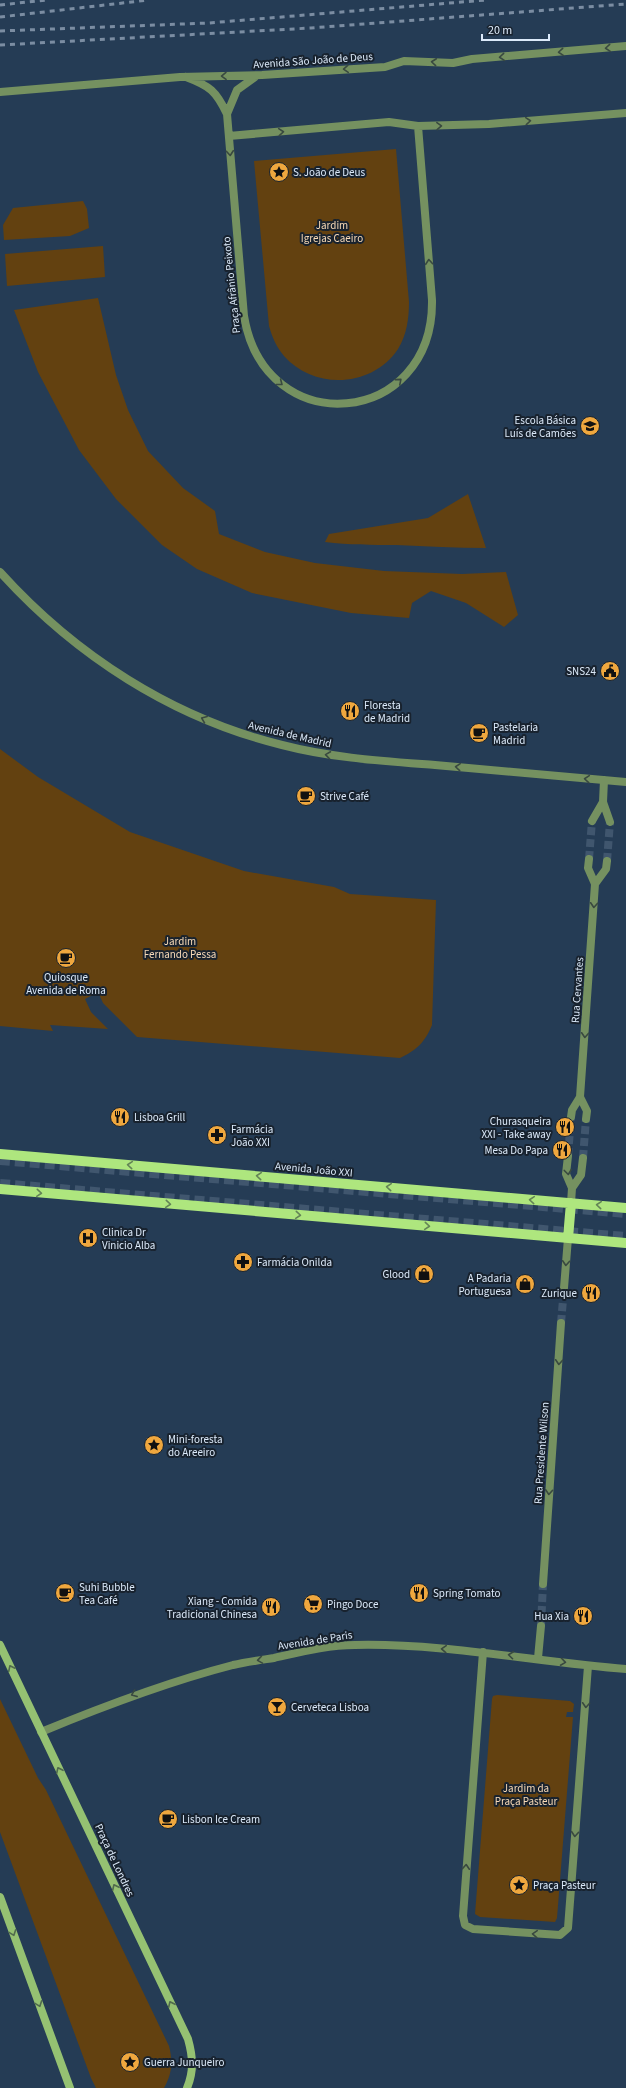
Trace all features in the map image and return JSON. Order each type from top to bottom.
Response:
[{"type":"main road","name":"Avenida João XXI","points":[[0,1154],[626,1208]]},
{"type":"main road","points":[[0,1189],[626,1243]]},
{"type":"main road","points":[[568,1238],[571,1203]]},
{"type":"main road","name":"Praça de Londres","points":[[0,1645],[188,2040],[192,2052],[192,2067],[187,2088]]},
{"type":"main road","points":[[0,1897],[70,2088]]},
{"type":"street","name":"Avenida São João de Deus","points":[[0,92],[186,77],[262,75],[385,67],[404,61],[453,63],[472,59],[626,46]]},
{"type":"street","name":"Praça Afrânio Peixoto","points":[[227,114],[237,90],[248,81],[262,75]]},
{"type":"street","name":"Praça Afrânio Peixoto","points":[[186,77],[204,85],[218,96],[227,114],[244,316],[251,346],[266,371],[289,390],[316,401],[346,404],[374,397],[400,381],[419,361],[430,331],[432,300],[418,126]]},
{"type":"street","points":[[229,136],[389,122],[418,126],[489,124],[626,113]]},
{"type":"street","name":"Avenida de Madrid","points":[[0,572],[21,595],[52,624],[86,652],[122,677],[199,717],[240,733],[282,745],[324,754],[368,760],[626,782]]},
{"type":"street","points":[[604,780],[603,802],[610,822]]},
{"type":"street","points":[[592,821],[603,802]]},
{"type":"street","name":"Rua Cervantes","points":[[589,860],[588,868],[596,884]]},
{"type":"street","name":"Rua Cervantes","points":[[571,1117],[572,1110],[580,1097],[596,884],[606,869],[607,861]]},
{"type":"street","name":"Rua Cervantes","points":[[580,1097],[587,1111],[586,1119]]},
{"type":"street","points":[[568,1156],[566,1174],[572,1188],[571,1203]]},
{"type":"street","points":[[572,1188],[581,1175],[583,1158]]},
{"type":"street","points":[[564,1288],[568,1238]]},
{"type":"street","name":"Rua Presidente Wilson","points":[[543,1584],[561,1324]]},
{"type":"street","points":[[538,1658],[540,1626]]},
{"type":"street","name":"Avenida de Paris","points":[[41,1732],[158,1686],[234,1665],[353,1644],[389,1645],[483,1652],[538,1658],[588,1666],[626,1668]]},
{"type":"street","points":[[483,1652],[463,1916],[465,1925],[473,1929],[560,1935],[568,1928],[588,1666]]},
{"type":"green space","name":"Jardim Igrejas Caeiro","points":[[396,149],[409,302],[408,320],[404,338],[398,349],[387,362],[374,371],[359,377],[343,380],[327,379],[311,375],[297,367],[284,356],[275,342],[269,326],[254,161]]},
{"type":"green space","points":[[83,201],[87,209],[89,228],[70,236],[4,240],[3,225],[13,208]]},
{"type":"green space","points":[[103,246],[105,277],[7,286],[5,254]]},
{"type":"green space","points":[[98,298],[116,375],[128,410],[148,451],[183,488],[215,511],[219,534],[265,552],[315,563],[384,571],[462,574],[506,572],[518,615],[504,627],[466,603],[431,591],[412,603],[409,618],[351,613],[252,593],[197,569],[162,545],[116,499],[79,450],[38,372],[14,310]]},
{"type":"green space","points":[[468,494],[486,548],[360,545],[325,542],[329,534],[428,518]]},
{"type":"green space","name":"Jardim Fernando Pessa","points":[[0,749],[38,777],[130,832],[244,871],[334,887],[350,894],[436,900],[432,1025],[423,1041],[416,1049],[400,1058],[137,1037],[103,1003],[98,992],[85,999],[91,1012],[108,1029],[50,1025],[53,1031],[0,1026]]},
{"type":"green space","name":"Jardim da Praça Pasteur","points":[[497,1695],[570,1701],[574,1704],[573,1712],[567,1712],[566,1717],[573,1717],[557,1918],[555,1922],[480,1917],[475,1914],[492,1699],[493,1696]]},
{"type":"green space","points":[[0,1699],[38,1778],[46,1790],[169,2046],[171,2068],[169,2078],[164,2088],[96,2088],[91,2078],[0,1832]]},
{"type":"tunnel","points":[[589,859],[592,821]]},
{"type":"tunnel","points":[[607,861],[610,822]]},
{"type":"tunnel","points":[[568,1156],[571,1117]]},
{"type":"tunnel","points":[[583,1158],[586,1119]]},
{"type":"tunnel","points":[[0,1160],[626,1213]]},
{"type":"tunnel","points":[[0,1184],[626,1237]]},
{"type":"tunnel","points":[[561,1323],[564,1288]]},
{"type":"tunnel","points":[[541,1626],[543,1584]]},
{"type":"railway","points":[[0,5],[46,0]]},
{"type":"railway","points":[[0,17],[149,0]]},
{"type":"railway","points":[[0,31],[209,23],[486,0]]},
{"type":"railway","points":[[0,45],[311,28],[626,4]]},
{"type":"place","name":"S. João de Deus","points":[[279,172]]},
{"type":"place","name":"Escola Básica Luís de Camões","points":[[590,426]]},
{"type":"place","name":"SNS24","points":[[610,671]]},
{"type":"place","name":"Floresta de Madrid","points":[[350,711]]},
{"type":"place","name":"Pastelaria Madrid","points":[[479,733]]},
{"type":"place","name":"Strive Café","points":[[306,796]]},
{"type":"place","name":"Quiosque Avenida de Roma","points":[[66,958]]},
{"type":"place","name":"Lisboa Grill","points":[[120,1117]]},
{"type":"place","name":"Churasqueira XXI - Take away","points":[[565,1127]]},
{"type":"place","name":"Farmácia João XXI","points":[[217,1135]]},
{"type":"place","name":"Mesa Do Papa","points":[[562,1150]]},
{"type":"place","name":"Clinica Dr Vinicio Alba","points":[[88,1238]]},
{"type":"place","name":"Farmácia Onilda","points":[[243,1262]]},
{"type":"place","name":"Glood","points":[[424,1274]]},
{"type":"place","name":"A Padaria Portuguesa","points":[[525,1284]]},
{"type":"place","name":"Zurique","points":[[591,1293]]},
{"type":"place","name":"Mini-foresta do Areeiro","points":[[154,1445]]},
{"type":"place","name":"Suhi Bubble Tea Café","points":[[65,1593]]},
{"type":"place","name":"Spring Tomato","points":[[419,1593]]},
{"type":"place","name":"Pingo Doce","points":[[313,1604]]},
{"type":"place","name":"Xiang - Comida Tradicional Chinesa","points":[[271,1607]]},
{"type":"place","name":"Hua Xia","points":[[583,1616]]},
{"type":"place","name":"Cerveteca Lisboa","points":[[277,1707]]},
{"type":"place","name":"Lisbon Ice Cream","points":[[168,1819]]},
{"type":"place","name":"Praça Pasteur","points":[[519,1885]]},
{"type":"place","name":"Guerra Junqueiro","points":[[130,2062]]}]
